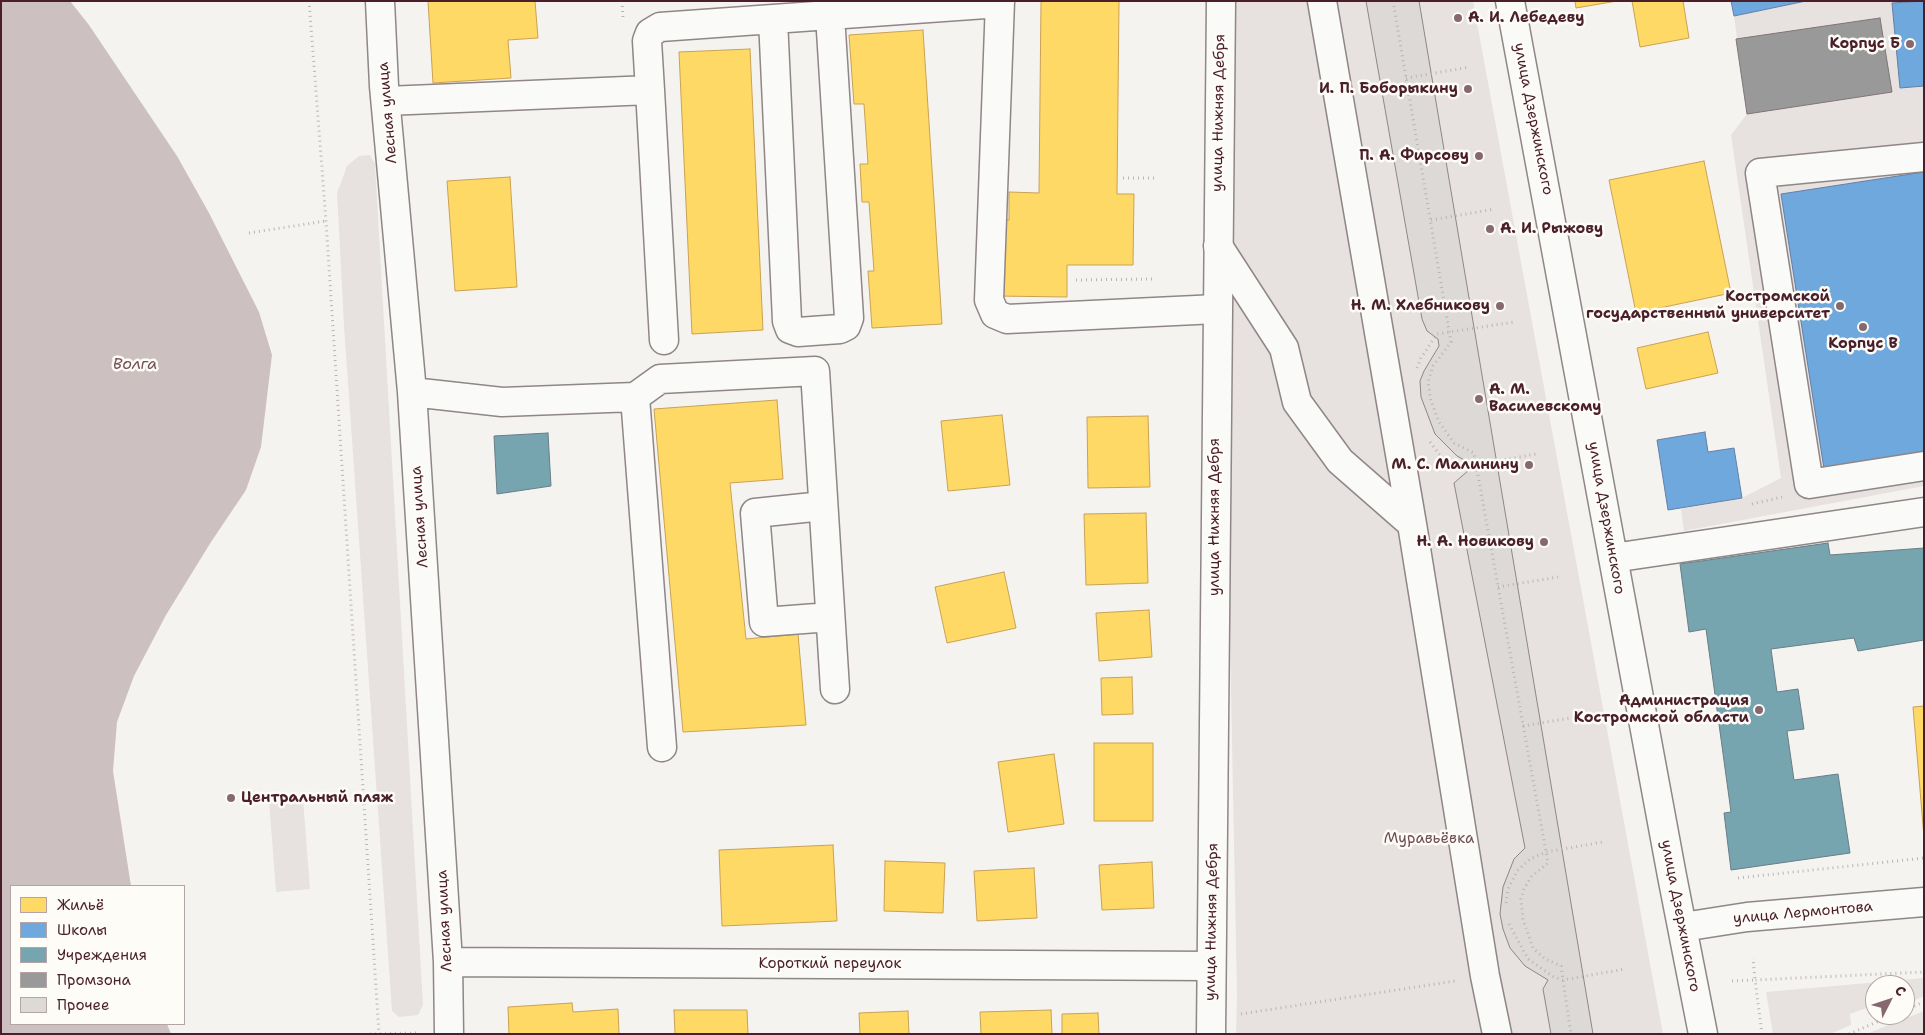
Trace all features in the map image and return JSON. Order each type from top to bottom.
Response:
[{"type":"street","name":"Лесная улица","points":[[380,1],[386,100],[412,392],[448,962],[450,1034]]},
{"type":"street","name":"улица Нижняя Дебря","points":[[1211,1034],[1221,1]]},
{"type":"street","points":[[1322,1],[1412,524],[1485,976],[1497,1034]]},
{"type":"street","name":"улица Дзержинского","points":[[1510,1],[1703,1034]]},
{"type":"street","points":[[664,340],[647,41],[650,33],[660,27],[1000,2],[989,300],[995,314],[1007,319],[1217,309]]},
{"type":"street","points":[[773,19],[787,321],[790,329],[798,332],[831,330],[846,326],[849,318],[830,15]]},
{"type":"street","points":[[386,100],[650,90]]},
{"type":"street","points":[[1924,156],[1760,173],[1809,484],[1924,466]]},
{"type":"street","points":[[1218,246],[1284,348],[1296,402],[1340,461],[1412,524]]},
{"type":"street","points":[[412,392],[502,402],[635,398],[660,379],[815,371],[835,689]]},
{"type":"street","points":[[635,398],[662,747]]},
{"type":"street","points":[[823,506],[755,513],[764,622],[830,617]]},
{"type":"street","points":[[1613,558],[1924,512]]},
{"type":"street","name":"улица Лермонтова","points":[[1683,928],[1747,917],[1924,902]]},
{"type":"street","name":"Короткий переулок","points":[[448,962],[1212,966]]},
{"type":"path","points":[[309,1],[326,221],[379,1033]]},
{"type":"path","points":[[1394,1],[1451,342],[1433,366],[1428,382],[1433,410],[1454,443],[1474,453],[1548,863],[1530,877],[1524,889],[1521,899],[1523,920],[1533,948],[1545,959],[1561,966],[1571,1034]]},
{"type":"path","points":[[1406,78],[1470,67]]},
{"type":"path","points":[[1122,178],[1158,178]]},
{"type":"path","points":[[1431,220],[1495,209]]},
{"type":"path","points":[[249,233],[326,221]]},
{"type":"path","points":[[1076,280],[1154,279]]},
{"type":"path","points":[[1415,375],[1420,358],[1437,334],[1514,322]]},
{"type":"path","points":[[1426,437],[1439,454],[1450,462],[1464,467],[1536,454]]},
{"type":"path","points":[[1498,587],[1558,576]]},
{"type":"path","points":[[1523,726],[1582,716]]},
{"type":"path","points":[[1506,906],[1508,889],[1517,871],[1530,859],[1546,852],[1603,842]]},
{"type":"path","points":[[1738,878],[1924,858]]},
{"type":"path","points":[[1501,922],[1508,921],[1515,939],[1528,960],[1542,971],[1563,980],[1625,968]]},
{"type":"path","points":[[1753,958],[1762,1034]]},
{"type":"path","points":[[1732,980],[1924,972]]},
{"type":"path","points":[[1239,1015],[1485,976]]},
{"type":"path","points":[[1849,1034],[1870,1025]]},
{"type":"path","points":[[370,1034],[422,1033]]},
{"type":"shaded area","name":"Костромской государственный университет","points":[[1806,1],[1924,1],[1924,486],[1684,531],[1681,509],[1742,498],[1781,478],[1731,135],[1747,114],[1734,16]]},
{"type":"shaded area","points":[[1924,1011],[1924,1034],[1866,1034],[1889,1025],[1915,1025],[1915,1015]]},
{"type":"green space","name":"Муравьёвка","points":[[1228,1],[1473,1],[1663,1034],[1236,1034],[1237,994],[1222,239]]},
{"type":"green space","points":[[370,155],[375,164],[423,1005],[418,1015],[399,1017],[392,1011],[344,326],[337,193],[347,166],[359,156]]},
{"type":"green space","points":[[303,799],[310,889],[276,892],[269,801]]},
{"type":"green space","points":[[1924,978],[1924,996],[1915,1000],[1915,979]]},
{"type":"green space","points":[[1865,983],[1865,1009],[1850,1014],[1851,1025],[1830,1034],[1773,1034],[1766,992]]},
{"type":"water","name":"Волга","points":[[1,1],[70,1],[89,25],[177,156],[209,213],[259,312],[272,355],[261,447],[246,490],[166,615],[134,676],[117,722],[113,771],[131,885],[10,885],[10,1025],[167,1025],[171,1034],[1,1034]]},
{"type":"building: Жильё","points":[[428,1],[535,1],[538,38],[508,40],[511,78],[433,83]]},
{"type":"building: Жильё","points":[[1041,1],[1119,1],[1117,194],[1134,194],[1133,265],[1067,265],[1067,297],[996,296],[997,220],[1009,220],[1009,192],[1039,193]]},
{"type":"building: Жильё","points":[[1575,1],[1617,1],[1576,8]]},
{"type":"building: Жильё","points":[[1632,1],[1683,1],[1689,38],[1640,47]]},
{"type":"building: Жильё","points":[[923,30],[942,324],[872,328],[868,271],[874,271],[869,202],[862,202],[860,164],[868,164],[864,104],[854,104],[849,35]]},
{"type":"building: Жильё","points":[[750,49],[763,330],[692,334],[679,52]]},
{"type":"building: Жильё","points":[[1704,161],[1731,293],[1636,313],[1609,180]]},
{"type":"building: Жильё","points":[[510,177],[517,287],[455,291],[447,181]]},
{"type":"building: Жильё","points":[[1708,332],[1718,373],[1646,389],[1637,348]]},
{"type":"building: Жильё","points":[[777,400],[783,479],[730,483],[746,639],[798,634],[806,725],[683,732],[654,409]]},
{"type":"building: Жильё","points":[[1002,415],[1010,485],[948,491],[941,421]]},
{"type":"building: Жильё","points":[[1148,416],[1150,487],[1088,488],[1087,417]]},
{"type":"building: Жильё","points":[[1146,513],[1148,583],[1086,585],[1084,514]]},
{"type":"building: Жильё","points":[[1004,572],[1016,628],[947,643],[935,587]]},
{"type":"building: Жильё","points":[[1149,610],[1152,657],[1099,661],[1096,613]]},
{"type":"building: Жильё","points":[[1132,677],[1133,714],[1102,715],[1101,678]]},
{"type":"building: Жильё","points":[[1924,706],[1924,837],[1913,707]]},
{"type":"building: Жильё","points":[[1094,743],[1153,743],[1153,821],[1094,821]]},
{"type":"building: Жильё","points":[[1054,754],[1064,824],[1008,832],[998,762]]},
{"type":"building: Жильё","points":[[833,845],[837,921],[722,926],[719,850]]},
{"type":"building: Жильё","points":[[885,861],[945,863],[943,913],[884,911]]},
{"type":"building: Жильё","points":[[1152,862],[1154,908],[1102,910],[1099,865]]},
{"type":"building: Жильё","points":[[1034,868],[1037,918],[977,921],[974,871]]},
{"type":"building: Жильё","points":[[572,1003],[573,1012],[618,1009],[619,1034],[509,1034],[508,1007]]},
{"type":"building: Жильё","points":[[674,1010],[747,1010],[748,1034],[675,1034]]},
{"type":"building: Жильё","points":[[1051,1010],[1052,1034],[981,1034],[980,1012]]},
{"type":"building: Жильё","points":[[908,1011],[909,1034],[860,1034],[859,1013]]},
{"type":"building: Жильё","points":[[1098,1013],[1099,1034],[1062,1034],[1062,1014]]},
{"type":"building: Школы","points":[[1731,1],[1806,1],[1734,16]]},
{"type":"building: Школы","name":"Корпус Б","points":[[1924,1],[1924,86],[1900,88],[1892,3]]},
{"type":"building: Школы","name":"Корпус В","points":[[1924,172],[1924,459],[1825,475],[1781,194]]},
{"type":"building: Школы","points":[[1705,432],[1708,452],[1734,448],[1742,498],[1668,510],[1657,440]]},
{"type":"building: Учреждения","points":[[548,433],[551,486],[497,494],[494,436]]},
{"type":"building: Учреждения","name":"Администрация Костромской области","points":[[1828,543],[1830,555],[1924,548],[1924,640],[1858,651],[1854,638],[1771,649],[1777,692],[1798,689],[1804,729],[1787,731],[1794,780],[1838,774],[1850,853],[1731,870],[1724,813],[1731,812],[1706,629],[1689,632],[1680,564]]},
{"type":"building: Промзона","points":[[1880,18],[1892,92],[1747,114],[1736,39]]},
{"type":"building: Прочее","points":[[1366,1],[1419,1],[1593,1034],[1551,1034],[1543,989],[1548,980],[1525,966],[1510,948],[1503,929],[1500,914],[1503,887],[1514,859],[1525,848],[1454,483],[1469,470],[1468,462],[1457,456],[1435,434],[1421,397],[1420,381],[1439,346],[1438,339],[1427,331],[1422,319]]},
{"type":"place","name":"А. И. Лебедеву","points":[[1458,18]]},
{"type":"place","name":"Корпус Б","points":[[1910,44]]},
{"type":"place","name":"И. П. Боборыкину","points":[[1468,89]]},
{"type":"place","name":"П. А. Фирсову","points":[[1479,156]]},
{"type":"place","name":"А. И. Рыжову","points":[[1490,229]]},
{"type":"place","name":"Н. М. Хлебникову","points":[[1500,306]]},
{"type":"place","name":"Костромской государственный университет","points":[[1840,306]]},
{"type":"place","name":"Корпус В","points":[[1863,327]]},
{"type":"place","name":"А. М. Василевскому","points":[[1479,399]]},
{"type":"place","name":"М. С. Малинину","points":[[1529,465]]},
{"type":"place","name":"Н. А. Новикову","points":[[1544,542]]},
{"type":"place","name":"Администрация Костромской области","points":[[1759,710]]},
{"type":"place","name":"Центральный пляж","points":[[231,798]]}]
